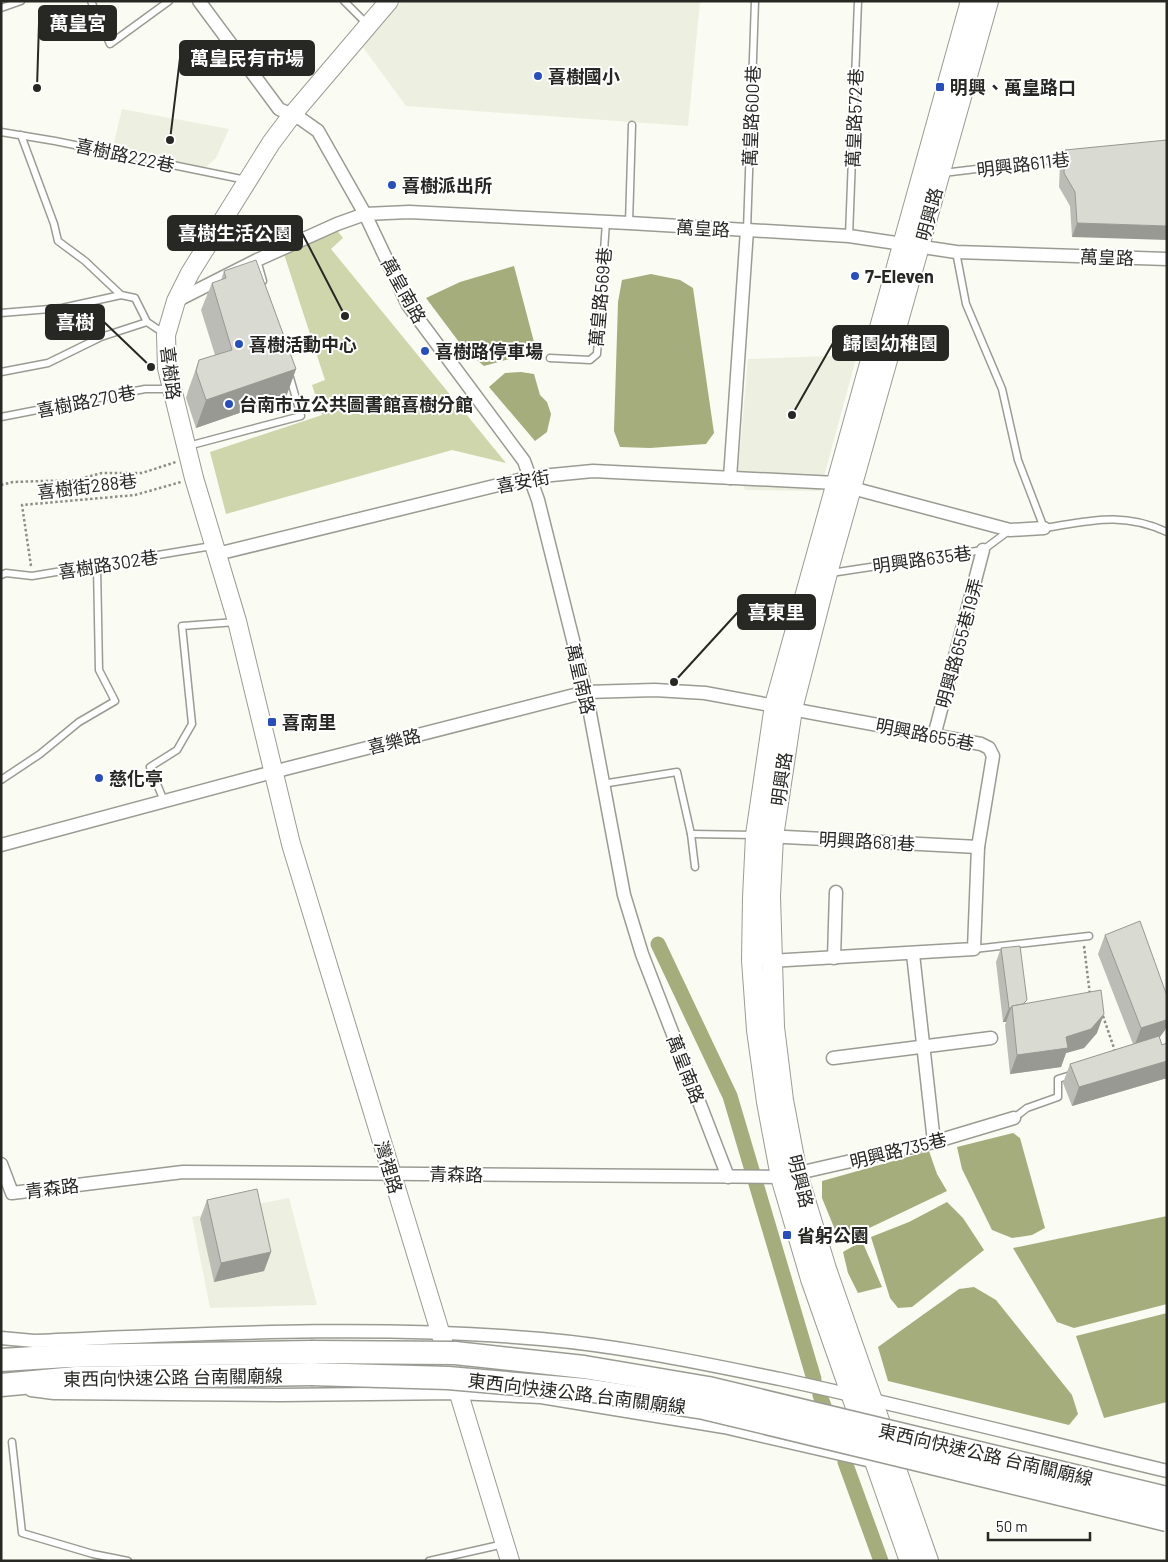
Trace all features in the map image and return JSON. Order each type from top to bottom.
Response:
[{"type":"highway","name":"東西向快速公路 台南關廟線","points":[[2,1386],[76,1378],[455,1353],[584,1367],[708,1388],[1167,1498]]},
{"type":"highway","points":[[1,1354],[31,1358]]},
{"type":"highway","points":[[1,1360],[31,1358]]},
{"type":"highway","name":"東西向快速公路 台南關廟線","points":[[31,1358],[311,1363],[448,1378],[577,1389],[704,1408],[1167,1520]]},
{"type":"main road","name":"明興路","points":[[928,1561],[885,1464],[851,1395],[811,1279],[767,1102],[757,1030],[752,960],[765,836],[783,707],[911,246],[971,1]]},
{"type":"main road","name":"明興路","points":[[911,246],[939,174],[988,1]]},
{"type":"main road","name":"明興路","points":[[783,707],[827,573],[844,486]]},
{"type":"main road","name":"明興路","points":[[765,836],[770,896],[770,961],[774,1027],[783,1100],[786,1176],[826,1269],[872,1400],[885,1464],[910,1561]]},
{"type":"street","points":[[199,1],[275,104],[283,112],[302,118],[318,131],[365,214]]},
{"type":"street","name":"喜樹路","points":[[273,772],[237,621],[194,478],[171,390],[167,368],[166,335],[176,301],[190,273],[250,180],[271,143],[292,115],[389,1]]},
{"type":"street","name":"萬皇路","points":[[176,301],[257,260],[337,224],[365,214],[409,212],[849,236],[956,252],[1167,259]]},
{"type":"street","name":"萬皇南路","points":[[365,214],[408,305],[516,447],[531,477],[586,692],[624,895],[642,954],[728,1177]]},
{"type":"street","points":[[730,478],[747,230]]},
{"type":"street","name":"喜安街","points":[[216,550],[531,477],[593,471],[844,486],[1010,530],[1044,528]]},
{"type":"street","name":"明興路655巷19弄","points":[[934,736],[983,550]]},
{"type":"street","name":"喜樂路","points":[[1,845],[273,772],[586,692],[683,690],[731,696],[783,707]]},
{"type":"street","name":"明興路655巷","points":[[783,707],[981,744],[989,748],[993,756],[978,847]]},
{"type":"street","name":"灣裡路","points":[[273,772],[294,853],[507,1552]]},
{"type":"street","name":"明興路681巷","points":[[765,836],[978,847]]},
{"type":"street","points":[[770,961],[974,949],[978,847]]},
{"type":"street","points":[[834,958],[836,892]]},
{"type":"street","points":[[913,954],[925,1047],[934,1142]]},
{"type":"street","points":[[833,1058],[991,1038]]},
{"type":"street","name":"明興路735巷","points":[[786,1176],[934,1142],[1014,1118]]},
{"type":"street","name":"青森路","points":[[1,1164],[12,1194],[183,1172],[786,1176]]},
{"type":"street","points":[[1,1338],[34,1341],[285,1331],[440,1332],[544,1340],[686,1359],[851,1395],[1167,1471]]},
{"type":"street","points":[[2,1386],[54,1393],[281,1395],[458,1393],[541,1397],[724,1427],[1167,1530]]},
{"type":"lane","points":[[1,8],[21,1]]},
{"type":"lane","points":[[91,1],[110,44],[169,1]]},
{"type":"lane","points":[[344,1],[368,25]]},
{"type":"lane","name":"萬皇路600巷","points":[[747,230],[754,1]]},
{"type":"lane","name":"萬皇路572巷","points":[[849,236],[858,1]]},
{"type":"lane","points":[[628,223],[632,125]]},
{"type":"lane","name":"喜樹路222巷","points":[[1,132],[250,180]]},
{"type":"lane","points":[[21,135],[58,241],[85,260],[121,295]]},
{"type":"lane","name":"明興路611巷","points":[[939,174],[1078,157]]},
{"type":"lane","name":"萬皇路569巷","points":[[550,358],[590,360],[597,354],[606,222]]},
{"type":"lane","points":[[956,252],[966,304],[1002,390],[1018,460],[1044,528],[1110,518],[1146,522],[1167,532]]},
{"type":"lane","points":[[257,260],[265,288]]},
{"type":"lane","points":[[1,312],[62,308],[121,295],[135,298],[147,322],[166,335]]},
{"type":"lane","points":[[1,372],[48,363],[101,337],[147,322]]},
{"type":"lane","points":[[188,452],[301,416],[288,370]]},
{"type":"lane","name":"喜樹路270巷","points":[[1,417],[146,389],[171,390]]},
{"type":"lane","name":"明興路635巷","points":[[827,573],[983,550],[1010,530]]},
{"type":"lane","name":"喜樹路302巷","points":[[1,575],[6,573],[32,576],[216,550]]},
{"type":"lane","points":[[1,780],[40,754],[79,722],[115,701],[99,670],[97,566]]},
{"type":"lane","points":[[164,801],[150,767],[177,750],[192,724],[182,626],[237,621]]},
{"type":"lane","points":[[602,784],[677,772],[691,834],[695,868]]},
{"type":"lane","points":[[691,834],[765,836]]},
{"type":"lane","points":[[974,949],[1086,937]]},
{"type":"lane","points":[[1014,1118],[1027,1108],[1058,1097],[1058,1079],[1082,1071]]},
{"type":"lane","points":[[12,1442],[22,1533],[93,1557],[128,1561]]},
{"type":"lane","points":[[429,1561],[507,1552]]},
{"type":"path","points":[[1,485],[13,482],[75,480],[102,473],[142,473],[188,452]]},
{"type":"path","name":"喜樹街288巷","points":[[32,576],[22,506],[135,495],[194,478]]},
{"type":"path","points":[[1086,937],[1091,1003]]},
{"type":"path","points":[[1102,1015],[1117,1056]]},
{"type":"shaded area","name":"喜樹國小","points":[[402,1],[700,1],[688,126],[406,106],[362,46]]},
{"type":"shaded area","points":[[122,109],[229,129],[216,158],[205,168],[112,151]]},
{"type":"shaded area","points":[[336,229],[343,238],[331,249],[506,463],[452,450],[226,514],[210,452],[322,415],[312,385],[325,380],[283,251]]},
{"type":"shaded area","points":[[514,266],[534,342],[526,346],[523,355],[484,366],[465,350],[426,298],[460,282]]},
{"type":"shaded area","points":[[651,274],[680,280],[693,288],[714,433],[706,444],[650,448],[620,447],[614,431],[618,302],[622,280]]},
{"type":"shaded area","points":[[857,355],[820,491],[745,490],[738,471],[748,359]]},
{"type":"shaded area","points":[[521,372],[534,374],[540,395],[547,402],[551,414],[547,432],[535,441],[489,387],[505,373]]},
{"type":"shaded area","points":[[1013,1133],[1020,1138],[1045,1228],[1032,1235],[1012,1238],[992,1230],[962,1169],[957,1147]]},
{"type":"shaded area","points":[[929,1151],[937,1174],[947,1191],[840,1242],[822,1198],[822,1181]]},
{"type":"shaded area","points":[[289,1198],[317,1305],[210,1308],[192,1217]]},
{"type":"shaded area","points":[[947,1202],[963,1218],[984,1250],[912,1307],[898,1308],[890,1298],[871,1237],[909,1222]]},
{"type":"shaded area","points":[[1167,1216],[1167,1304],[1074,1328],[1057,1322],[1013,1248]]},
{"type":"shaded area","points":[[862,1241],[882,1287],[858,1293],[848,1273],[843,1252]]},
{"type":"shaded area","points":[[974,1287],[996,1300],[1072,1395],[1078,1414],[1069,1425],[888,1381],[878,1347],[959,1289]]},
{"type":"shaded area","points":[[1167,1313],[1167,1402],[1104,1418],[1076,1336]]},
{"type":"building","points":[[1167,140],[1167,226],[1077,223],[1075,192],[1064,173],[1065,150]]},
{"type":"building","points":[[256,260],[296,369],[206,400],[196,371],[199,360],[232,350],[212,283],[226,278],[224,271]]},
{"type":"building","points":[[1140,921],[1167,996],[1166,1020],[1141,1028],[1105,935]]},
{"type":"building","points":[[1020,946],[1027,1000],[1023,1004],[1009,1008],[1001,948]]},
{"type":"building","points":[[1101,990],[1104,1014],[1091,1029],[1066,1037],[1068,1048],[1017,1055],[1012,1006]]},
{"type":"building","points":[[1159,1036],[1162,1045],[1167,1043],[1167,1061],[1079,1087],[1070,1064]]},
{"type":"building","points":[[257,1189],[271,1252],[221,1263],[207,1200]]},
{"type":"waterway","points":[[658,944],[730,1096],[814,1379]]},
{"type":"waterway","points":[[820,1395],[830,1423]]},
{"type":"waterway","points":[[845,1462],[881,1561]]},
{"type":"place","name":"喜樹國小","points":[[538,76]]},
{"type":"place","name":"明興、萬皇路口","points":[[940,87]]},
{"type":"place","name":"萬皇宮","points":[[37,88]]},
{"type":"place","name":"萬皇民有市場","points":[[170,140]]},
{"type":"place","name":"喜樹派出所","points":[[392,185]]},
{"type":"place","name":"7-Eleven","points":[[855,276]]},
{"type":"place","name":"喜樹生活公園","points":[[345,316]]},
{"type":"place","name":"喜樹活動中心","points":[[239,344]]},
{"type":"place","name":"喜樹路停車場","points":[[425,351]]},
{"type":"place","name":"喜樹","points":[[151,367]]},
{"type":"place","name":"台南市立公共圖書館喜樹分館","points":[[229,404]]},
{"type":"place","name":"歸園幼稚園","points":[[792,415]]},
{"type":"place","name":"喜東里","points":[[674,682]]},
{"type":"place","name":"喜南里","points":[[272,722]]},
{"type":"place","name":"慈化亭","points":[[99,778]]},
{"type":"place","name":"省躬公園","points":[[787,1235]]}]
